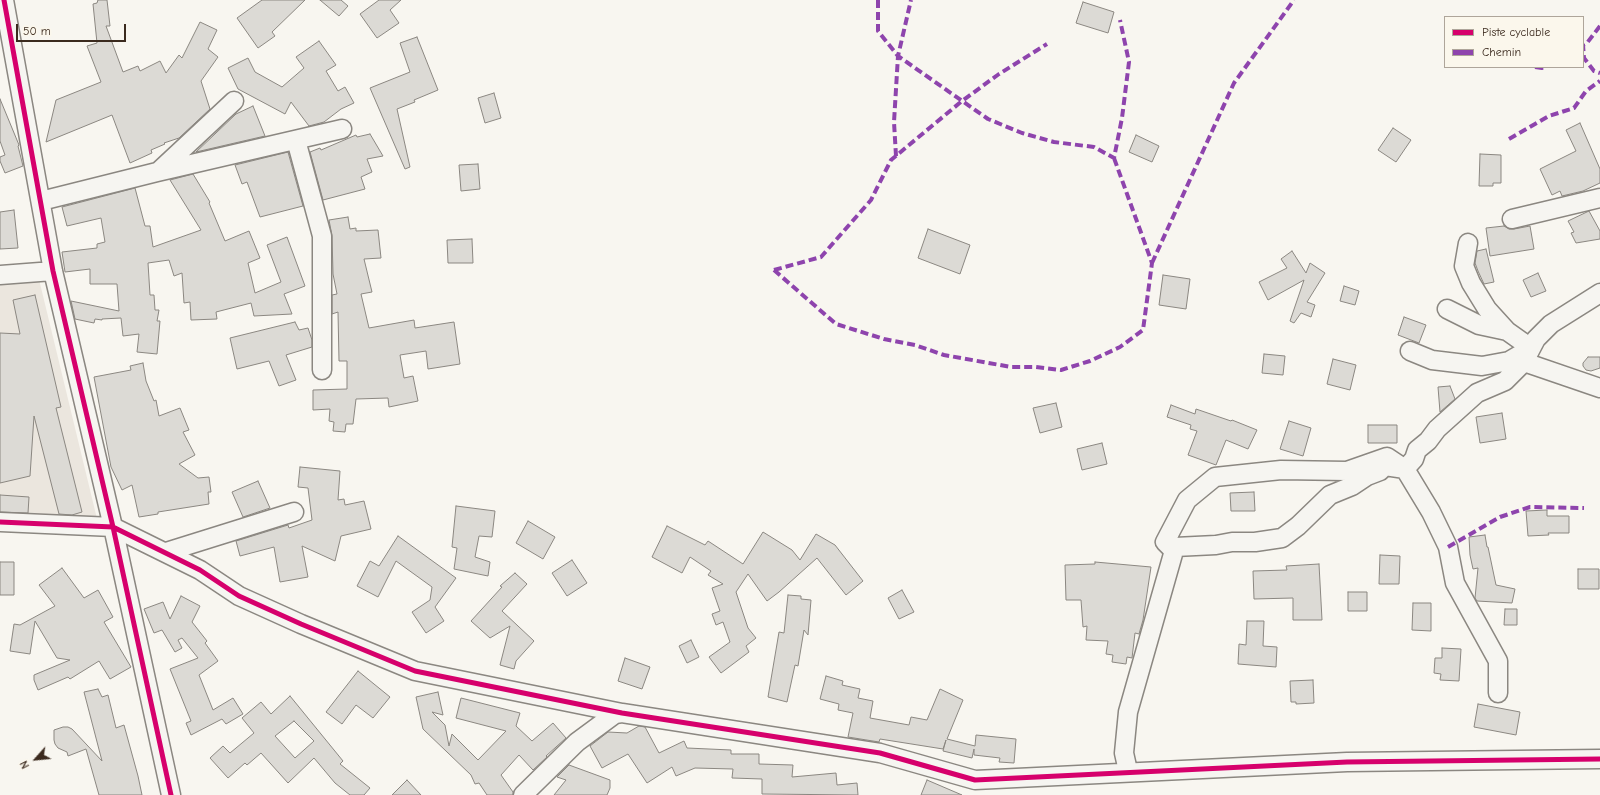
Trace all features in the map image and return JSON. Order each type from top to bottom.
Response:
[{"type":"street","points":[[4,0],[53,271],[113,527],[171,795]]},
{"type":"street","points":[[157,172],[234,101]]},
{"type":"street","points":[[41,201],[157,172],[342,129]]},
{"type":"street","points":[[296,140],[322,236],[322,370]]},
{"type":"street","points":[[1512,219],[1600,198]]},
{"type":"street","points":[[1468,243],[1464,266],[1471,283],[1487,309],[1507,332],[1528,355],[1600,388]]},
{"type":"street","points":[[0,275],[53,271]]},
{"type":"street","points":[[1405,470],[1414,459],[1417,450],[1477,393],[1505,381],[1528,355],[1536,339],[1551,324],[1600,293]]},
{"type":"street","points":[[1447,309],[1480,325],[1507,332]]},
{"type":"street","points":[[1410,351],[1432,360],[1482,366],[1509,361],[1528,355]]},
{"type":"street","points":[[1405,470],[1385,466],[1380,471],[1367,476],[1352,486],[1330,495],[1298,526],[1282,538],[1255,542],[1232,542],[1216,546],[1171,548],[1165,542],[1188,500],[1216,477],[1281,470],[1346,472],[1388,457],[1405,470],[1431,512],[1448,547],[1455,583],[1498,661],[1498,693]]},
{"type":"street","points":[[166,552],[294,512]]},
{"type":"street","points":[[0,522],[113,527],[200,570],[239,596],[301,624],[415,671],[622,712],[880,753],[979,788],[1128,771],[1347,762],[1600,759]]},
{"type":"street","points":[[1128,771],[1124,753],[1128,712],[1175,547]]},
{"type":"street","points":[[523,795],[577,742],[615,714],[622,712]]},
{"type":"shaded area","points":[[37,271],[99,527],[0,520],[0,276]]},
{"type":"building","points":[[98,0],[107,0],[110,26],[106,26],[123,72],[138,66],[140,71],[160,61],[166,73],[179,55],[182,58],[200,22],[217,30],[208,49],[218,57],[201,81],[210,109],[179,138],[164,143],[165,144],[151,150],[152,153],[130,163],[112,115],[46,142],[56,100],[101,82],[87,46],[97,43],[93,4],[97,3]]},
{"type":"building","points":[[262,0],[305,0],[272,32],[275,36],[258,48],[237,18]]},
{"type":"building","points":[[320,0],[341,0],[348,6],[339,16]]},
{"type":"building","points":[[379,0],[401,0],[390,10],[399,23],[377,38],[360,14]]},
{"type":"building","points":[[1083,2],[1114,12],[1108,33],[1076,23]]},
{"type":"building","points":[[417,37],[438,90],[414,100],[415,102],[397,109],[410,167],[405,169],[370,88],[410,72],[400,43]]},
{"type":"building","points":[[319,41],[336,65],[326,71],[338,91],[345,87],[354,103],[341,109],[324,122],[309,126],[291,102],[285,114],[238,89],[228,68],[248,58],[255,72],[282,87],[304,68],[296,57]]},
{"type":"building","points":[[494,93],[501,118],[485,123],[478,98]]},
{"type":"building","points":[[0,99],[19,145],[23,166],[5,173],[0,161],[0,157],[5,155],[0,141]]},
{"type":"building","points":[[253,106],[265,136],[196,152],[236,114]]},
{"type":"building","points":[[1580,123],[1600,169],[1600,183],[1583,191],[1562,196],[1560,191],[1552,195],[1540,169],[1576,151],[1566,130]]},
{"type":"building","points":[[1393,128],[1411,140],[1396,162],[1378,150]]},
{"type":"building","points":[[370,134],[383,156],[367,159],[372,172],[361,177],[365,189],[323,200],[310,152],[320,148],[321,150],[356,135],[357,137]]},
{"type":"building","points":[[1136,135],[1159,146],[1152,162],[1129,152]]},
{"type":"building","points":[[288,152],[303,206],[260,217],[247,182],[242,184],[235,165]]},
{"type":"building","points":[[1480,154],[1501,155],[1501,183],[1493,183],[1493,186],[1479,186]]},
{"type":"building","points":[[478,164],[480,189],[461,191],[459,165]]},
{"type":"building","points":[[193,174],[210,202],[209,203],[225,241],[249,231],[260,258],[248,263],[255,293],[281,282],[267,245],[287,237],[305,286],[284,294],[292,314],[254,316],[251,303],[216,312],[217,319],[191,320],[190,302],[184,303],[182,273],[174,276],[169,260],[148,263],[150,295],[154,295],[155,310],[159,310],[157,321],[160,321],[157,354],[137,352],[139,334],[123,336],[121,318],[102,320],[95,319],[94,323],[75,319],[71,301],[119,311],[117,284],[90,284],[90,269],[65,272],[62,252],[97,248],[97,244],[105,242],[101,218],[67,226],[62,207],[135,188],[145,226],[150,226],[153,247],[201,230],[170,180]]},
{"type":"building","points":[[14,210],[18,248],[0,249],[0,212]]},
{"type":"building","points":[[1589,211],[1600,231],[1600,239],[1576,243],[1571,233],[1574,232],[1568,221]]},
{"type":"building","points":[[348,217],[350,229],[356,228],[356,231],[378,230],[381,258],[364,259],[372,292],[361,294],[369,328],[414,320],[415,328],[454,322],[460,364],[428,369],[426,351],[400,355],[404,378],[413,376],[418,401],[389,407],[388,398],[356,399],[353,424],[346,424],[345,432],[333,431],[334,422],[329,421],[330,409],[313,410],[313,390],[347,389],[347,361],[339,361],[338,312],[332,314],[332,295],[337,294],[333,274],[332,236],[329,220]]},
{"type":"building","points":[[1504,226],[1509,229],[1514,229],[1530,226],[1534,249],[1490,256],[1486,228]]},
{"type":"building","points":[[928,229],[970,245],[960,274],[918,258]]},
{"type":"building","points":[[472,239],[473,263],[448,263],[447,240]]},
{"type":"building","points":[[1486,249],[1494,282],[1484,284],[1475,263],[1477,251]]},
{"type":"building","points":[[1292,251],[1306,273],[1310,263],[1325,273],[1307,302],[1315,305],[1311,317],[1301,313],[1294,323],[1290,321],[1304,280],[1268,300],[1259,282],[1287,268],[1281,259]]},
{"type":"building","points":[[1538,273],[1546,291],[1531,297],[1523,280]]},
{"type":"building","points":[[1163,275],[1190,279],[1186,309],[1159,305]]},
{"type":"building","points":[[1344,286],[1359,291],[1355,305],[1340,301]]},
{"type":"building","points":[[35,295],[61,407],[56,408],[82,512],[72,515],[59,514],[34,416],[30,476],[0,483],[0,333],[20,334],[13,300]]},
{"type":"building","points":[[1404,317],[1426,325],[1419,343],[1398,335]]},
{"type":"building","points":[[295,322],[299,330],[308,328],[312,340],[312,347],[286,355],[296,380],[279,386],[269,361],[237,369],[230,338]]},
{"type":"building","points":[[1264,354],[1285,356],[1283,375],[1262,373]]},
{"type":"building","points":[[1588,357],[1600,357],[1600,368],[1591,371],[1586,370],[1583,363]]},
{"type":"building","points":[[1333,359],[1356,365],[1350,390],[1327,384]]},
{"type":"building","points":[[143,363],[146,381],[154,401],[156,400],[159,416],[180,408],[189,430],[183,432],[195,455],[179,464],[198,478],[209,477],[211,492],[208,492],[209,504],[158,512],[158,514],[139,517],[132,485],[122,490],[111,467],[94,377],[131,370],[130,366]]},
{"type":"building","points":[[1450,386],[1455,399],[1440,412],[1438,387]]},
{"type":"building","points":[[1056,403],[1062,427],[1040,433],[1033,408]]},
{"type":"building","points":[[1171,405],[1195,414],[1196,409],[1231,421],[1232,420],[1257,430],[1248,449],[1226,440],[1216,465],[1188,455],[1197,431],[1190,429],[1191,425],[1167,417]]},
{"type":"building","points":[[1502,413],[1506,439],[1480,443],[1476,417]]},
{"type":"building","points":[[1289,421],[1311,428],[1303,456],[1280,449]]},
{"type":"building","points":[[1368,425],[1397,425],[1397,443],[1368,443]]},
{"type":"building","points":[[1102,443],[1107,464],[1082,470],[1077,449]]},
{"type":"building","points":[[300,467],[340,471],[338,500],[344,499],[345,505],[364,501],[371,529],[341,536],[335,561],[302,546],[308,577],[280,582],[274,547],[240,556],[236,541],[288,525],[289,528],[312,520],[308,488],[298,487]]},
{"type":"building","points":[[258,481],[270,508],[243,517],[232,492]]},
{"type":"building","points":[[1254,492],[1255,511],[1231,511],[1230,493]]},
{"type":"building","points":[[0,495],[29,497],[28,513],[0,512]]},
{"type":"building","points":[[456,506],[495,511],[492,537],[479,536],[475,557],[490,562],[488,576],[454,569],[457,548],[452,547]]},
{"type":"building","points":[[1547,510],[1547,516],[1569,516],[1569,533],[1548,533],[1549,535],[1528,536],[1526,511]]},
{"type":"building","points":[[528,521],[555,537],[543,559],[516,543]]},
{"type":"building","points":[[667,526],[705,545],[708,541],[743,564],[763,532],[792,550],[800,560],[816,534],[835,545],[863,581],[846,595],[817,558],[767,601],[748,574],[736,592],[748,628],[756,638],[746,646],[749,652],[721,673],[709,657],[730,642],[723,622],[716,625],[712,614],[720,611],[712,588],[723,584],[708,575],[711,571],[690,557],[682,573],[652,557]]},
{"type":"building","points":[[1485,535],[1496,585],[1515,589],[1512,603],[1477,601],[1475,598],[1478,568],[1473,569],[1470,555],[1469,537]]},
{"type":"building","points":[[398,536],[456,578],[435,607],[444,621],[426,633],[412,612],[430,600],[432,587],[396,561],[378,597],[357,586],[370,561],[379,566]]},
{"type":"building","points":[[1380,555],[1400,556],[1399,584],[1379,584]]},
{"type":"building","points":[[572,560],[587,583],[567,596],[552,573]]},
{"type":"building","points":[[0,562],[14,562],[14,595],[0,595]]},
{"type":"building","points":[[1095,562],[1151,567],[1143,620],[1139,634],[1135,633],[1132,658],[1127,657],[1126,664],[1112,662],[1113,655],[1106,654],[1108,641],[1086,640],[1087,626],[1083,627],[1081,600],[1066,600],[1065,565],[1095,564]]},
{"type":"building","points":[[1319,564],[1322,620],[1293,620],[1293,598],[1254,599],[1253,571],[1287,570],[1286,566]]},
{"type":"building","points":[[62,568],[84,598],[98,590],[113,617],[104,622],[131,667],[110,679],[99,661],[70,679],[68,677],[38,690],[34,680],[34,675],[70,660],[57,658],[35,621],[30,654],[10,651],[14,624],[20,625],[55,606],[39,585]]},
{"type":"building","points":[[1578,569],[1599,569],[1599,589],[1578,589]]},
{"type":"building","points":[[515,573],[527,584],[502,611],[534,641],[516,661],[514,669],[500,665],[510,626],[490,638],[471,621],[502,587],[500,586]]},
{"type":"building","points":[[902,590],[914,612],[899,619],[888,598]]},
{"type":"building","points":[[1348,592],[1367,592],[1367,611],[1348,611]]},
{"type":"building","points":[[788,595],[801,596],[801,599],[811,600],[808,635],[804,630],[798,666],[795,665],[787,702],[768,697],[779,632],[784,633]]},
{"type":"building","points":[[181,596],[200,606],[192,622],[207,641],[205,643],[218,661],[199,675],[213,710],[233,698],[243,714],[226,724],[222,719],[191,735],[186,723],[191,721],[170,669],[198,658],[182,638],[178,640],[182,648],[175,652],[162,630],[154,633],[144,609],[163,602],[170,619]]},
{"type":"building","points":[[1413,603],[1431,603],[1431,631],[1412,630]]},
{"type":"building","points":[[1505,609],[1517,609],[1517,625],[1504,625]]},
{"type":"building","points":[[1247,621],[1264,621],[1263,646],[1277,647],[1276,667],[1238,664],[1239,644],[1246,645]]},
{"type":"building","points":[[691,640],[699,657],[687,663],[679,646]]},
{"type":"building","points":[[1442,648],[1461,649],[1459,681],[1440,680],[1441,674],[1434,673],[1435,658],[1442,658]]},
{"type":"building","points":[[625,658],[650,667],[642,689],[618,681]]},
{"type":"building","points":[[358,671],[390,697],[373,718],[356,705],[342,724],[326,712]]},
{"type":"building","points":[[826,676],[843,681],[842,685],[860,689],[858,698],[873,701],[870,718],[909,725],[911,717],[927,720],[940,689],[963,700],[947,739],[975,746],[976,735],[1016,739],[1014,763],[999,762],[1000,758],[974,755],[974,749],[972,758],[943,751],[946,740],[943,749],[880,739],[879,742],[848,737],[853,713],[838,710],[839,704],[820,699]]},
{"type":"building","points":[[1313,680],[1314,703],[1296,704],[1296,702],[1291,702],[1290,681]]},
{"type":"building","points":[[98,689],[102,697],[108,695],[116,728],[124,725],[142,795],[99,795],[86,749],[68,756],[67,752],[58,748],[55,744],[54,730],[68,727],[72,729],[102,761],[84,692]]},
{"type":"building","points":[[438,692],[443,715],[432,712],[445,725],[449,746],[452,734],[478,760],[506,731],[456,718],[461,698],[520,713],[516,726],[532,741],[553,723],[566,738],[533,770],[519,755],[501,775],[513,792],[513,795],[487,795],[479,783],[475,784],[471,775],[423,729],[416,697]]},
{"type":"building","points":[[290,696],[343,761],[340,764],[370,788],[364,795],[350,795],[335,783],[314,758],[288,783],[261,753],[247,765],[245,763],[228,778],[210,758],[223,746],[230,753],[254,733],[242,718],[261,702],[271,714]],"holes":[[[294,721],[314,741],[295,758],[275,736]]]},
{"type":"building","points":[[1478,704],[1520,712],[1516,735],[1474,727]]},
{"type":"building","points":[[639,726],[645,727],[659,753],[684,741],[687,748],[731,750],[731,754],[759,754],[759,764],[793,765],[792,777],[836,773],[837,785],[857,783],[858,795],[762,794],[762,779],[732,778],[733,769],[695,768],[676,776],[672,767],[647,783],[628,754],[602,768],[590,746],[608,732],[627,733]]},
{"type":"building","points":[[569,765],[610,780],[610,788],[607,795],[554,795],[566,780],[557,777]]},
{"type":"building","points":[[407,780],[421,795],[392,795]]},
{"type":"building","points":[[927,780],[962,795],[921,795]]},
{"type":"marked path","points":[[878,0],[878,31],[898,56],[988,119],[1022,133],[1054,142],[1094,147],[1114,158],[1122,118],[1129,62],[1120,20]]},
{"type":"marked path","points":[[896,156],[894,122],[898,56],[911,0]]},
{"type":"marked path","points":[[1152,263],[1234,83],[1294,0]]},
{"type":"marked path","points":[[1584,44],[1587,43],[1600,26]]},
{"type":"marked path","points":[[774,270],[821,257],[871,200],[891,160],[962,101],[999,74],[1047,44]]},
{"type":"marked path","points":[[1584,58],[1594,71],[1600,73]]},
{"type":"marked path","points":[[1509,139],[1549,116],[1574,108],[1586,91],[1600,81]]},
{"type":"marked path","points":[[774,270],[836,324],[884,339],[915,345],[944,355],[1011,367],[1036,367],[1061,370],[1090,361],[1120,347],[1143,330],[1152,263],[1114,158]]},
{"type":"marked path","points":[[1448,547],[1500,517],[1530,507],[1584,508]]},
{"type":"cycle path","points":[[4,0],[53,271],[113,527],[171,795]]},
{"type":"cycle path","points":[[0,522],[113,527],[200,570],[239,596],[301,624],[415,671],[622,713],[880,753],[975,780],[1347,762],[1600,759]]}]
